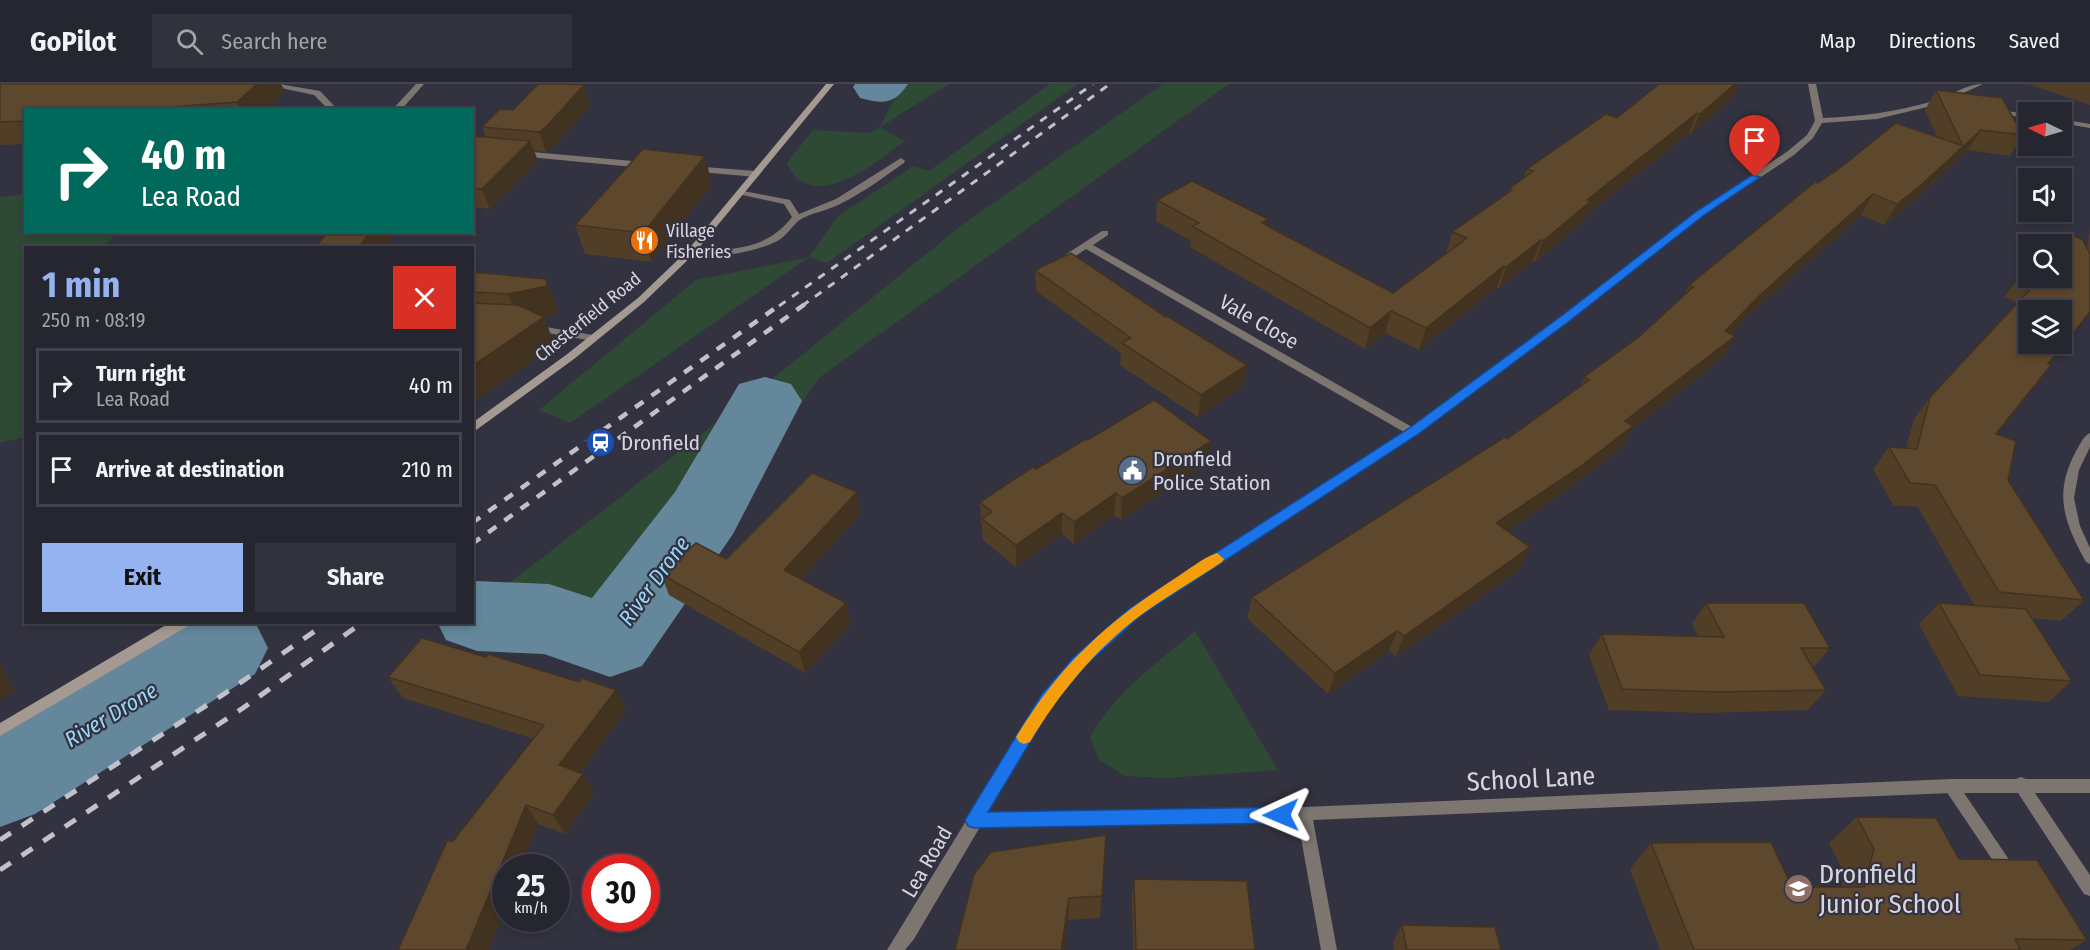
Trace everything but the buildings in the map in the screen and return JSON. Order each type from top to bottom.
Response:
[{"type":"main road","name":"Chesterfield Road","points":[[474,427],[641,300],[690,253],[830,84]]},
{"type":"main road","points":[[0,730],[180,624]]},
{"type":"street","points":[[266,84],[317,93],[332,108]]},
{"type":"street","points":[[398,108],[420,84]]},
{"type":"street","points":[[1812,84],[1819,120],[1877,117],[1940,102],[1980,84]]},
{"type":"street","points":[[1940,102],[1955,104]]},
{"type":"street","points":[[1986,109],[2018,114]]},
{"type":"street","name":"Lea Road","points":[[895,950],[908,933],[1048,699],[1078,663],[1135,612],[1412,432],[1568,317],[1701,213],[1791,153],[1810,136],[1819,120]]},
{"type":"street","points":[[2072,123],[2090,126]]},
{"type":"street","points":[[506,153],[652,166]]},
{"type":"street","points":[[690,253],[730,253],[758,248],[777,239],[790,228],[797,217],[820,211],[842,201],[901,161]]},
{"type":"street","points":[[675,168],[756,174]]},
{"type":"street","points":[[741,192],[770,196],[787,202],[797,217]]},
{"type":"street","points":[[1068,257],[1104,233]]},
{"type":"street","name":"Vale Close","points":[[1086,245],[1412,432]]},
{"type":"street","points":[[528,328],[593,338]]},
{"type":"street","points":[[2090,437],[2074,464],[2067,493],[2074,531],[2090,559]]},
{"type":"street","points":[[2021,784],[2090,889]]},
{"type":"street","name":"School Lane","points":[[974,820],[1304,814],[1951,786],[2021,784],[2090,786]]},
{"type":"street","points":[[1951,786],[2016,882]]},
{"type":"street","points":[[1304,814],[1329,950]]},
{"type":"green space","points":[[882,84],[949,84],[880,127],[905,141],[862,171],[827,185],[811,185],[797,178],[787,163],[813,130],[869,133],[879,128],[899,90],[879,87]]},
{"type":"green space","points":[[1050,84],[1078,84],[827,263],[809,257],[838,216],[914,166],[929,171]]},
{"type":"green space","points":[[1163,84],[1229,84],[820,377],[612,663],[451,628],[457,624],[474,624],[474,610],[761,388],[962,225]]},
{"type":"green space","points":[[24,194],[24,234],[116,234],[105,246],[24,246],[24,437],[0,443],[0,197]]},
{"type":"green space","points":[[809,257],[570,423],[539,410],[696,280]]},
{"type":"green space","points":[[1195,631],[1278,770],[1166,778],[1125,776],[1099,760],[1090,737],[1100,721],[1124,692]]},
{"type":"waterway","name":"River Drone","points":[[879,87],[882,84]]},
{"type":"waterway","name":"River Drone","points":[[477,616],[549,619],[610,641],[704,513],[765,401]]},
{"type":"waterway","name":"River Drone","points":[[0,783],[223,648]]},
{"type":"railway","points":[[779,306],[1093,84]]},
{"type":"railway","points":[[802,306],[1110,84]]},
{"type":"railway","points":[[474,522],[781,304]]},
{"type":"railway","points":[[474,543],[805,304]]},
{"type":"railway","points":[[0,840],[224,694],[325,624]]},
{"type":"railway","points":[[0,870],[243,708],[360,624]]},
{"type":"slow traffic","points":[[1024,737],[1048,699],[1078,663],[1135,612],[1217,559]]},
{"type":"place","name":"Village Fisheries","points":[[645,241]]},
{"type":"place","name":"Dronfield","points":[[600,443]]},
{"type":"place","name":"Dronfield Police Station","points":[[1132,471]]},
{"type":"place","name":"Dronfield Junior School","points":[[1798,889]]},
{"type":"route","points":[[1281,815],[974,820],[1048,699],[1078,663],[1135,612],[1412,432],[1568,317],[1701,213],[1755,177]]}]
